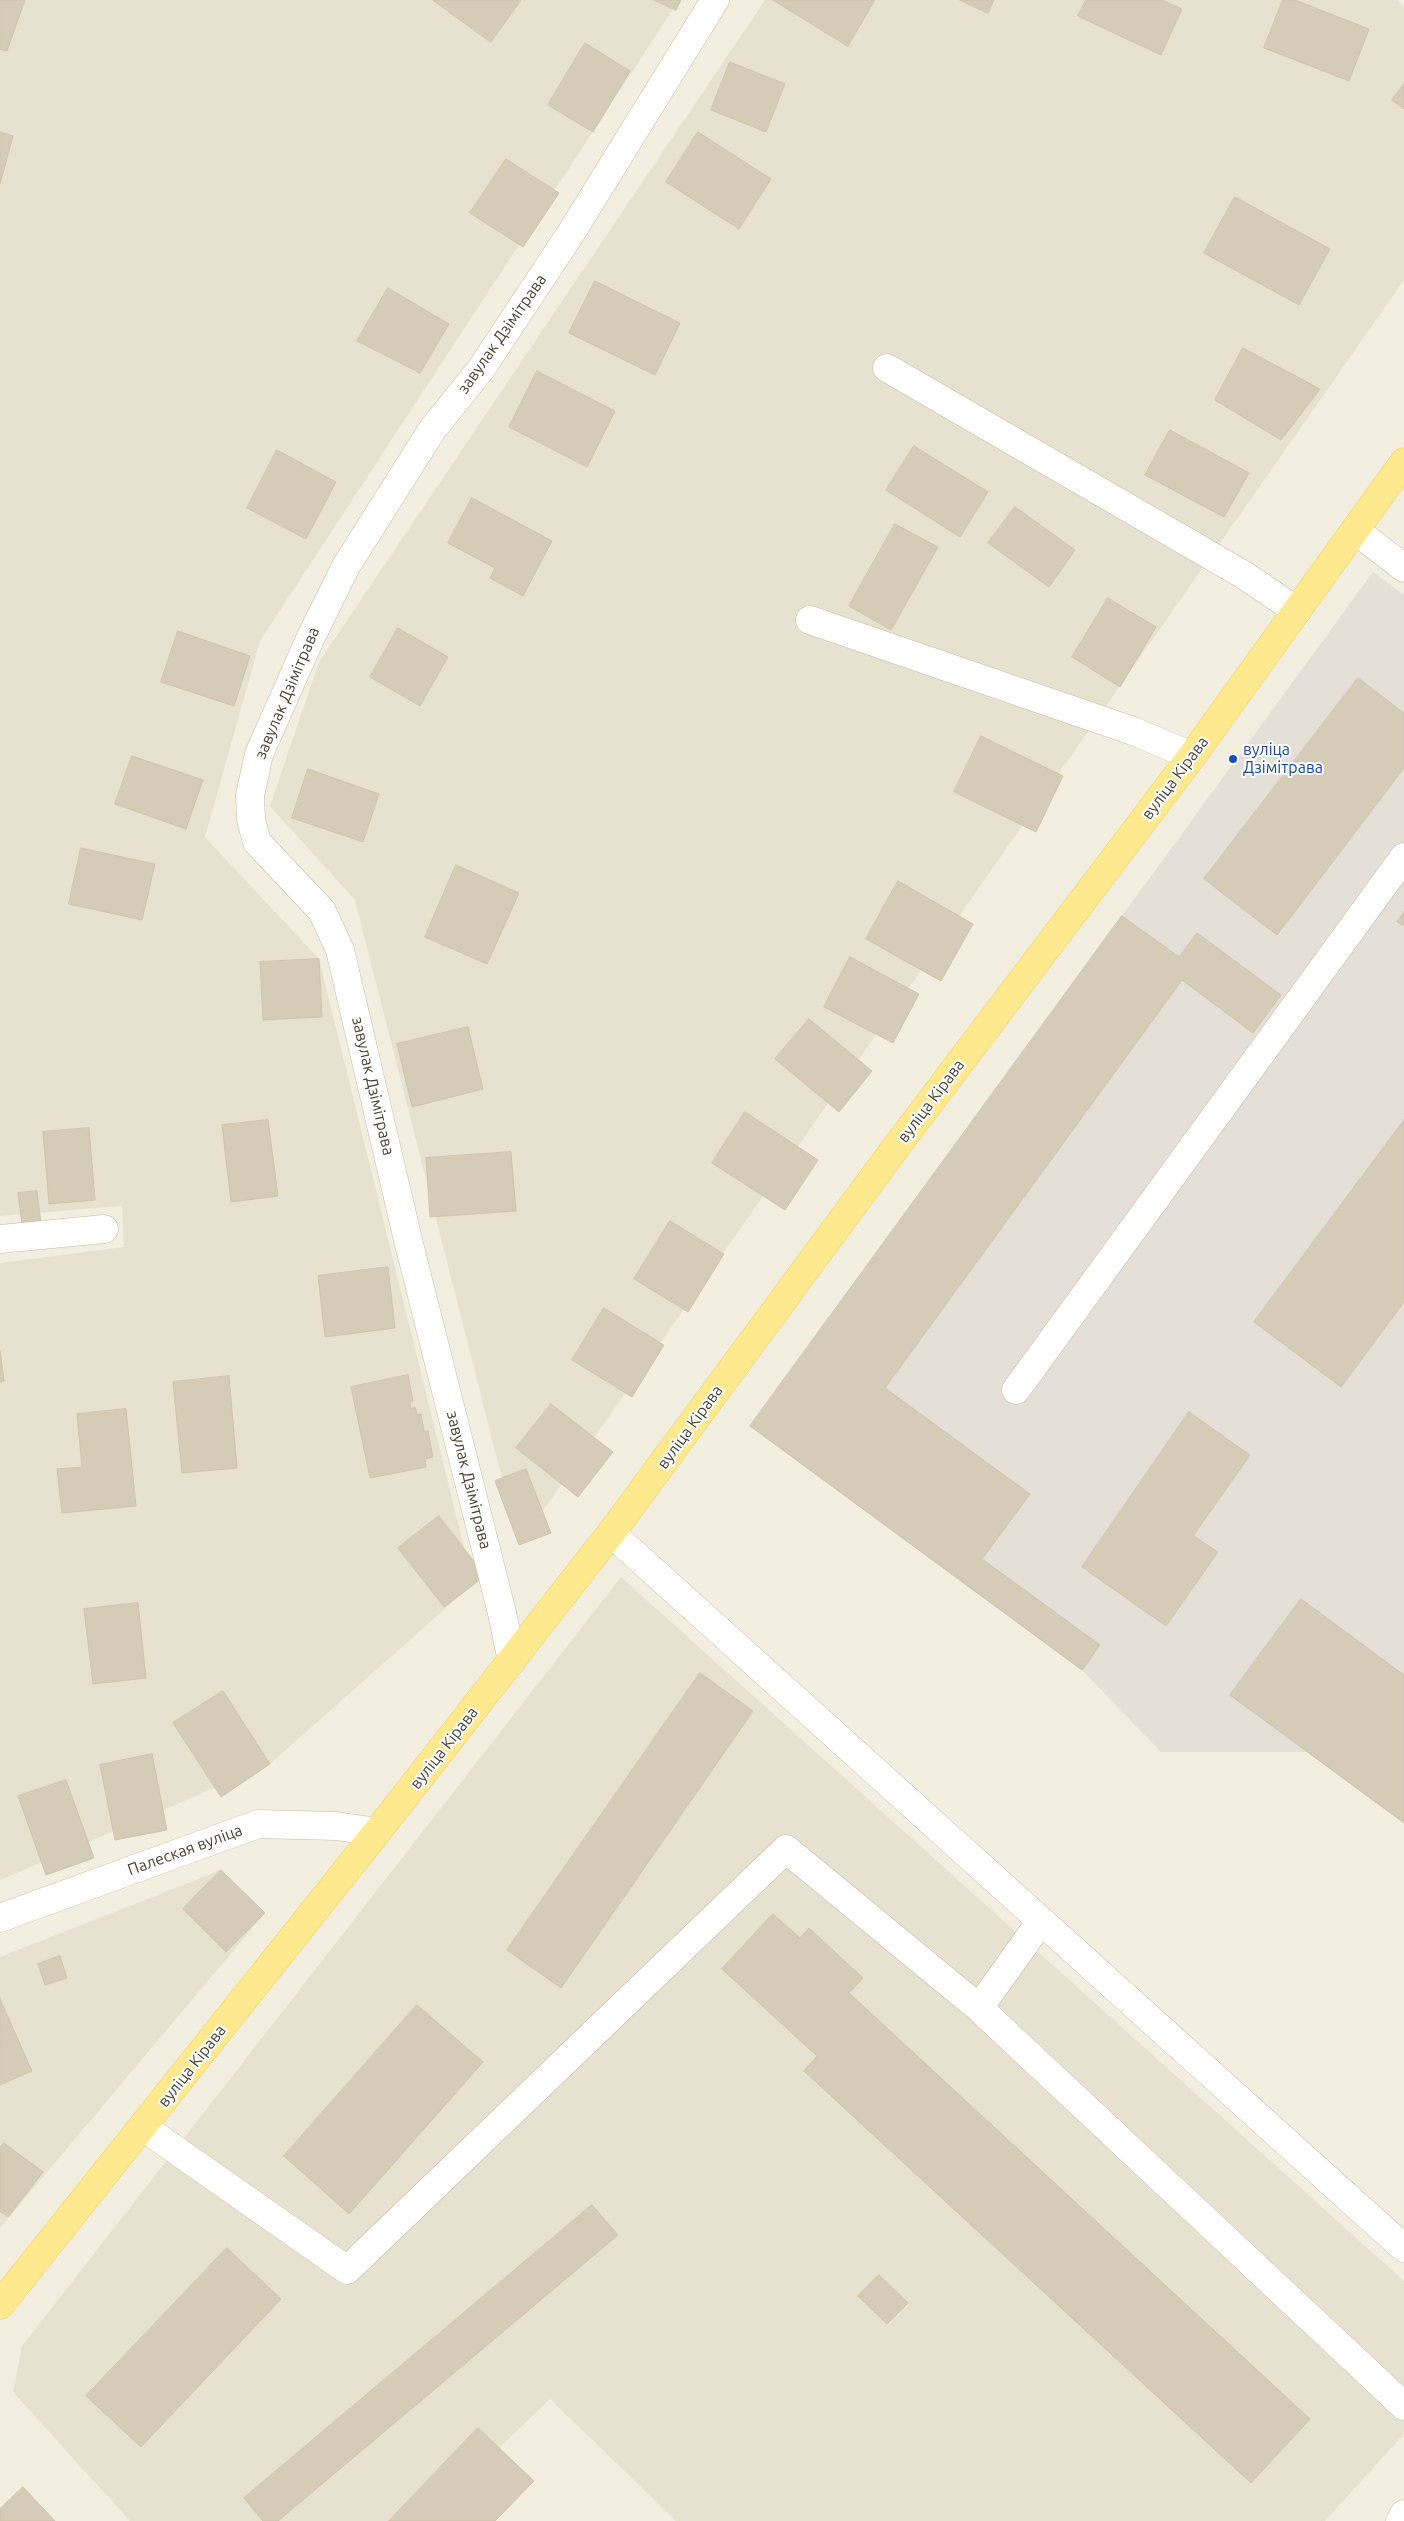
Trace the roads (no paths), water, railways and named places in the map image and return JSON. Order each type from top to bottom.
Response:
[{"type":"main road","name":"вуліца Кірава","points":[[0,2305],[144,2127],[611,1533],[899,1143],[1192,756],[1404,462]]},
{"type":"street","name":"завулак Дзімітрава","points":[[512,1661],[502,1613],[408,1240],[340,950],[322,911],[257,842],[251,820],[250,795],[259,754],[273,720],[346,566],[432,430],[482,369],[555,257],[715,0]]},
{"type":"street","points":[[887,368],[1244,575],[1297,611]]},
{"type":"street","points":[[1355,530],[1404,568]]},
{"type":"street","points":[[810,620],[1133,731],[1192,756]]},
{"type":"street","points":[[1016,1390],[1404,857]]},
{"type":"street","points":[[0,1239],[104,1229]]},
{"type":"street","points":[[611,1533],[1404,2248]]},
{"type":"street","name":"Палеская вуліца","points":[[0,1918],[258,1824],[336,1826],[377,1832]]},
{"type":"street","points":[[144,2127],[348,2270],[786,1849],[979,2008],[1404,2406]]},
{"type":"street","points":[[979,2008],[1040,1921]]},
{"type":"street","points":[[1400,2521],[1404,2514]]},
{"type":"place","name":"вуліца Дзімітрава","points":[[1233,759]]}]
